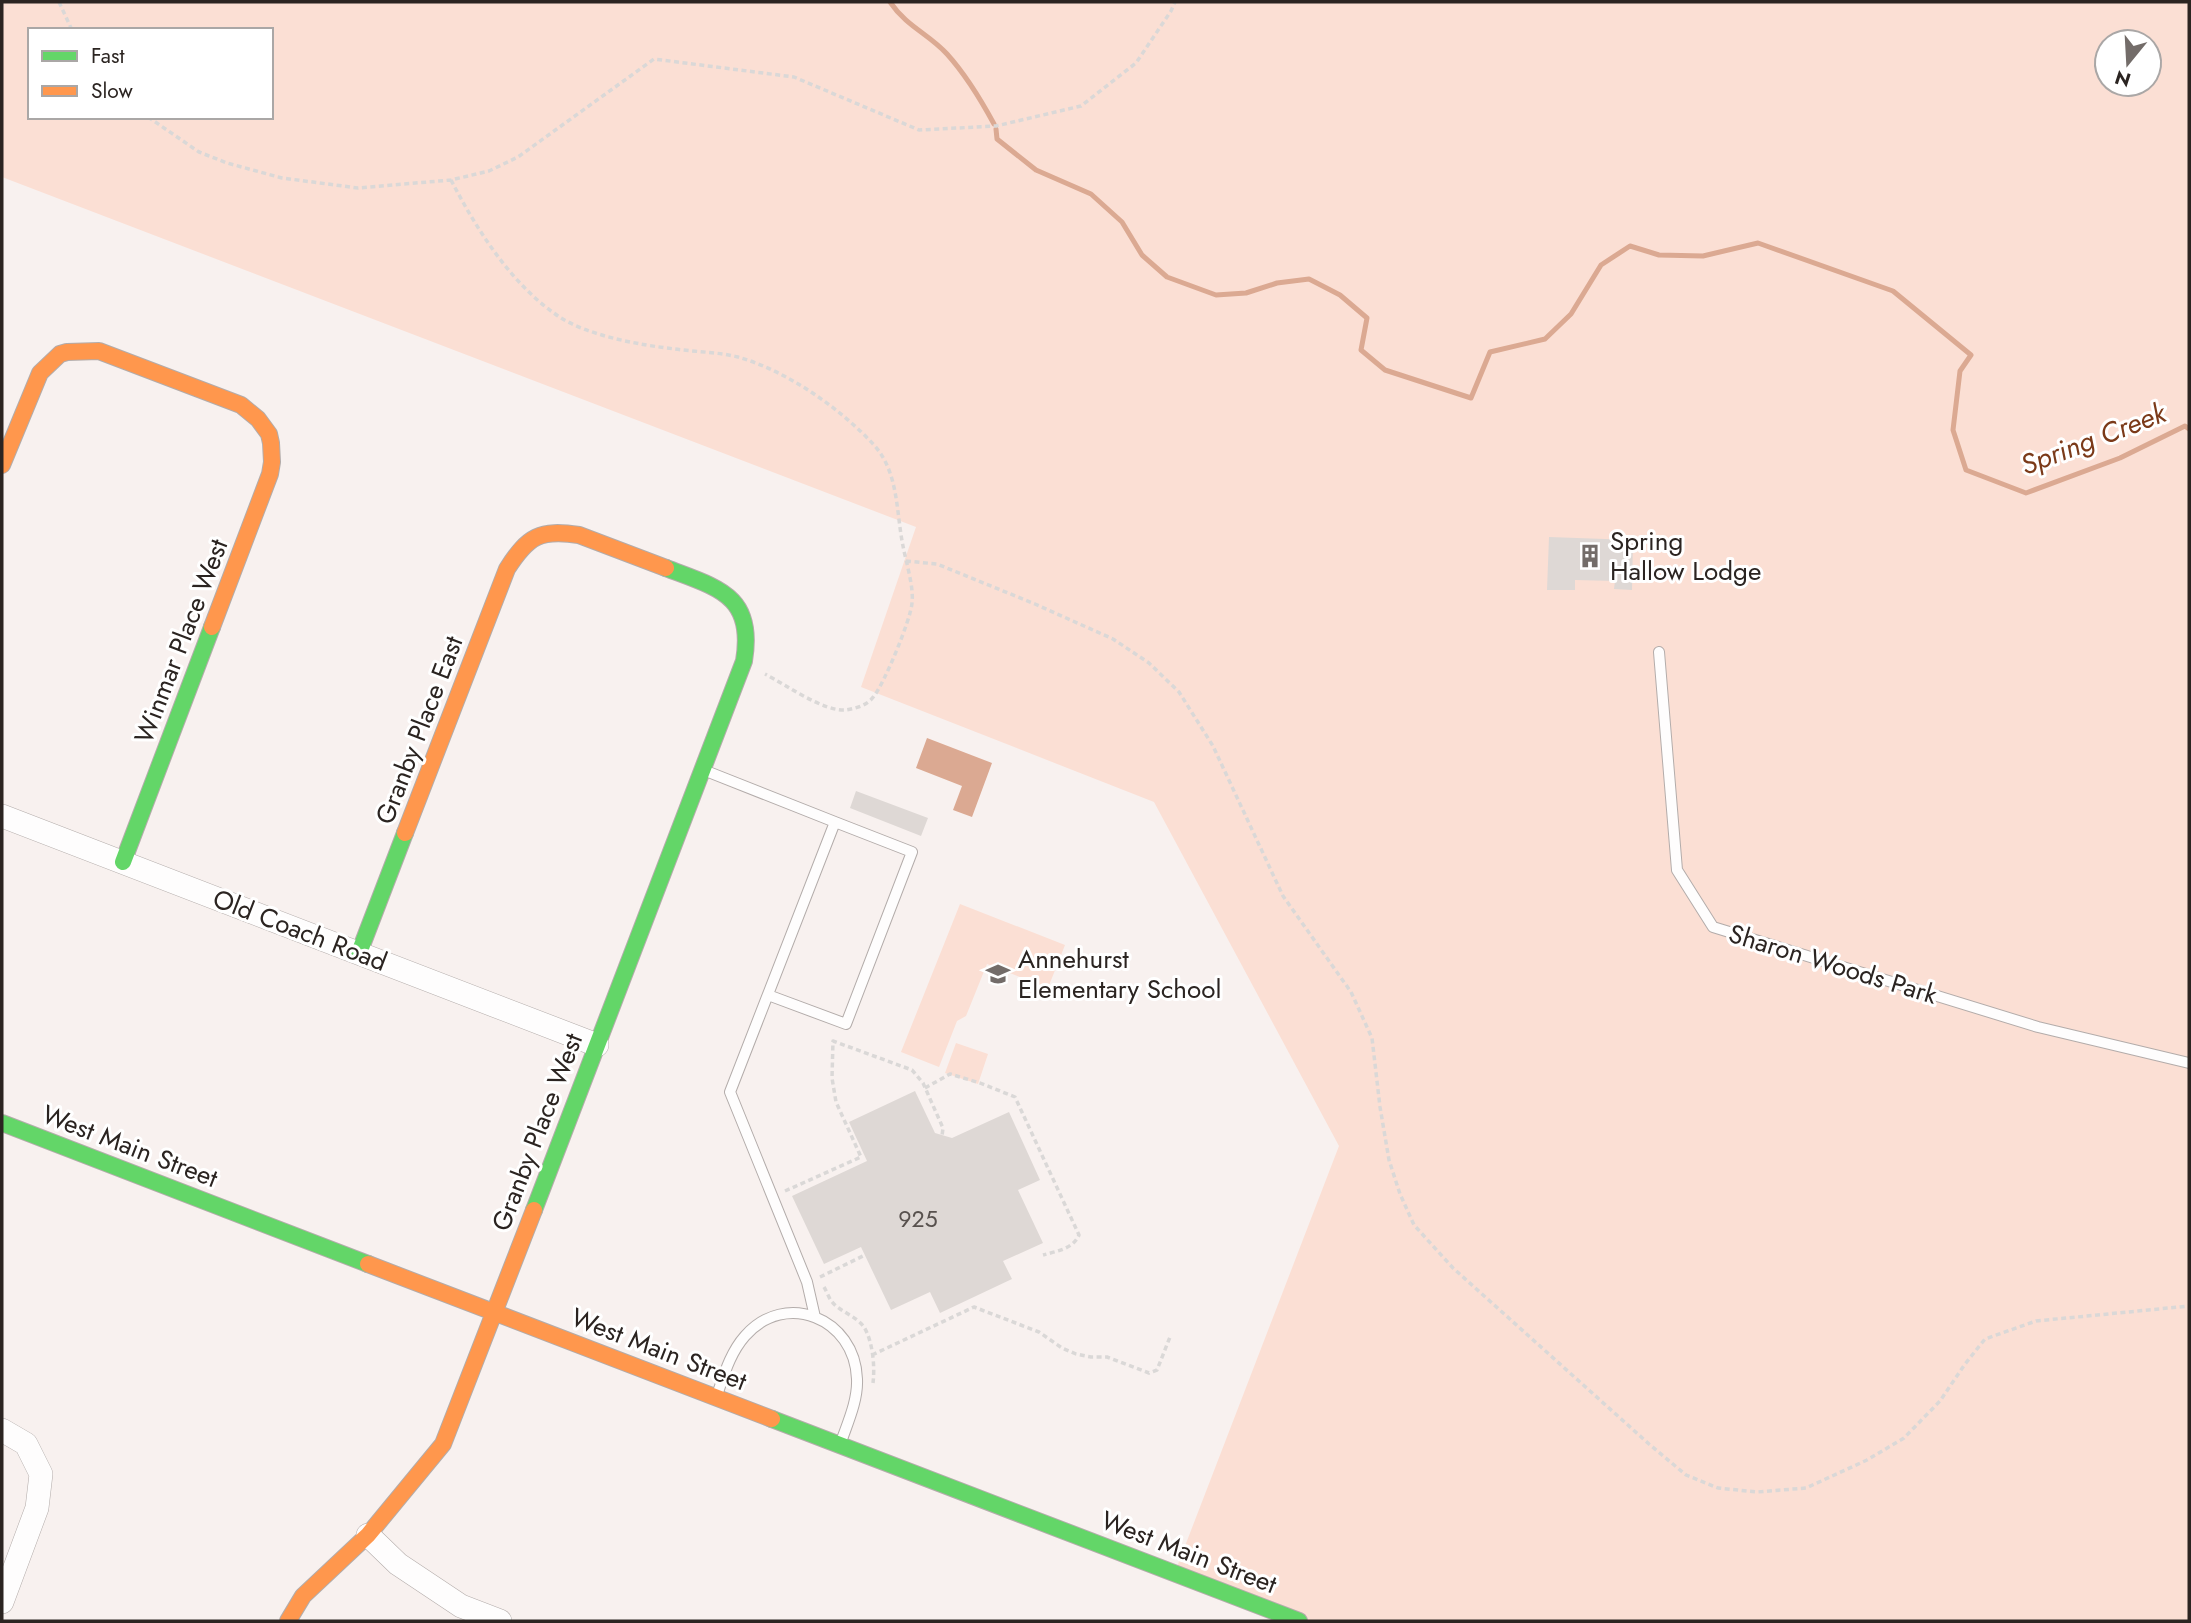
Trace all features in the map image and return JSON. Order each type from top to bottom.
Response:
[{"type":"street","name":"Winmar Place West","points":[[2,465],[40,373],[60,354],[99,351],[241,405],[258,417],[269,435],[274,454],[270,474],[123,862]]},
{"type":"street","name":"Granby Place East","points":[[359,953],[507,569],[519,548],[539,534],[559,531],[579,535],[710,585],[730,596],[744,614]]},
{"type":"street","name":"Granby Place West","points":[[288,1621],[303,1596],[368,1535],[443,1444],[744,661],[749,637],[744,614]]},
{"type":"street","name":"Old Coach Road","points":[[2,816],[597,1045]]},
{"type":"street","name":"West Main Street","points":[[2,1124],[1299,1621]]},
{"type":"street","points":[[2,1430],[26,1444],[41,1474],[37,1508],[2,1602]]},
{"type":"street","points":[[368,1535],[398,1564],[461,1606],[500,1621]]},
{"type":"lane","name":"Sharon Woods Park","points":[[1660,652],[1677,870],[1713,927],[2048,1030],[2189,1063]]},
{"type":"lane","points":[[701,769],[912,852],[846,1024],[768,995]]},
{"type":"lane","points":[[815,1317],[807,1282],[730,1092],[835,822]]},
{"type":"lane","points":[[716,1397],[730,1360],[745,1336],[764,1322],[787,1313],[815,1317],[840,1331],[854,1355],[858,1380],[853,1408],[840,1445]]},
{"type":"path","points":[[59,2],[71,28]]},
{"type":"path","points":[[151,119],[199,152],[227,163],[282,178],[358,188],[451,180],[489,171],[518,157],[654,59],[794,77],[919,130],[996,126],[1081,106],[1136,63],[1175,2]]},
{"type":"path","points":[[451,180],[482,233],[509,269],[532,296],[560,317],[589,330],[631,342],[737,357],[778,372],[835,409],[875,446],[882,457],[892,478],[899,505],[912,602],[908,620],[874,696],[862,706],[845,710],[829,708],[760,671]]},
{"type":"path","points":[[906,561],[937,564],[1113,639],[1149,663],[1180,692],[1213,746],[1283,896],[1352,992],[1372,1038],[1389,1160],[1414,1225],[1453,1268],[1686,1475],[1718,1488],[1757,1492],[1806,1488],[1867,1460],[1904,1438],[1940,1401],[1985,1339],[2036,1321],[2189,1306]]},
{"type":"path","points":[[784,1192],[861,1157],[836,1102],[832,1078],[833,1041],[912,1070],[925,1088],[943,1128],[942,1136]]},
{"type":"path","points":[[925,1088],[950,1074],[1014,1097],[1079,1235],[1076,1242],[1068,1248],[1043,1255]]},
{"type":"path","points":[[865,1255],[820,1277],[833,1303],[864,1328],[872,1355],[872,1387]]},
{"type":"path","points":[[872,1355],[974,1307],[1039,1332],[1076,1354],[1107,1357],[1149,1373],[1157,1370],[1170,1338]]},
{"type":"shaded area","points":[[2,2],[2189,2],[2189,1621],[1299,1621],[1175,1572],[1339,1146],[1154,802],[861,687],[916,527],[2,177]]},
{"type":"shaded area","points":[[927,738],[992,763],[972,817],[953,810],[962,786],[916,768]]},
{"type":"shaded area","points":[[960,904],[1065,945],[1048,988],[987,964],[966,1016],[957,1021],[939,1067],[901,1052]]},
{"type":"shaded area","points":[[956,1043],[988,1054],[978,1084],[945,1073]]},
{"type":"building","name":"Spring Hallow Lodge","points":[[1549,537],[1633,540],[1632,590],[1614,589],[1615,581],[1575,580],[1575,590],[1547,590]]},
{"type":"building","points":[[856,791],[928,818],[921,836],[850,808]]},
{"type":"building","points":[[915,1091],[935,1133],[952,1138],[1009,1112],[1040,1180],[1018,1190],[1043,1243],[1003,1261],[1012,1279],[940,1313],[930,1292],[891,1310],[861,1247],[824,1264],[792,1196],[867,1161],[849,1122]]},
{"type":"waterway","name":"Spring Creek","points":[[890,2],[954,62],[994,124]]},
{"type":"waterway","name":"Spring Creek","points":[[996,129],[997,139],[1036,170],[1091,194],[1122,222],[1142,255],[1167,277],[1216,295],[1246,293],[1277,283],[1309,279],[1340,295],[1367,318],[1361,350],[1385,370],[1471,398],[1490,352],[1545,339],[1571,314],[1601,265],[1630,246],[1659,255],[1703,256],[1758,243],[1893,291],[1971,355],[1960,371],[1953,430],[1966,470],[2026,493],[2120,458],[2185,426],[2189,429]]},
{"type":"traffic: fast","points":[[534,1210],[744,661],[744,621],[729,597],[702,582],[666,568]]},
{"type":"traffic: fast","points":[[123,862],[212,627]]},
{"type":"traffic: fast","points":[[359,953],[405,833]]},
{"type":"traffic: fast","points":[[2,1123],[368,1264]]},
{"type":"traffic: fast","points":[[772,1419],[1299,1621]]},
{"type":"traffic: slow","points":[[2,465],[40,373],[60,354],[67,352],[99,351],[241,405],[258,419],[269,434],[272,462],[270,474],[212,627]]},
{"type":"traffic: slow","points":[[405,833],[507,569],[522,549],[536,537],[566,533],[579,535],[666,568]]},
{"type":"traffic: slow","points":[[288,1621],[303,1596],[368,1535],[443,1444],[534,1210]]},
{"type":"traffic: slow","points":[[368,1264],[772,1419]]},
{"type":"place","name":"Spring Hallow Lodge","points":[[1590,556]]},
{"type":"place","name":"Annehurst Elementary School","points":[[998,974]]}]
